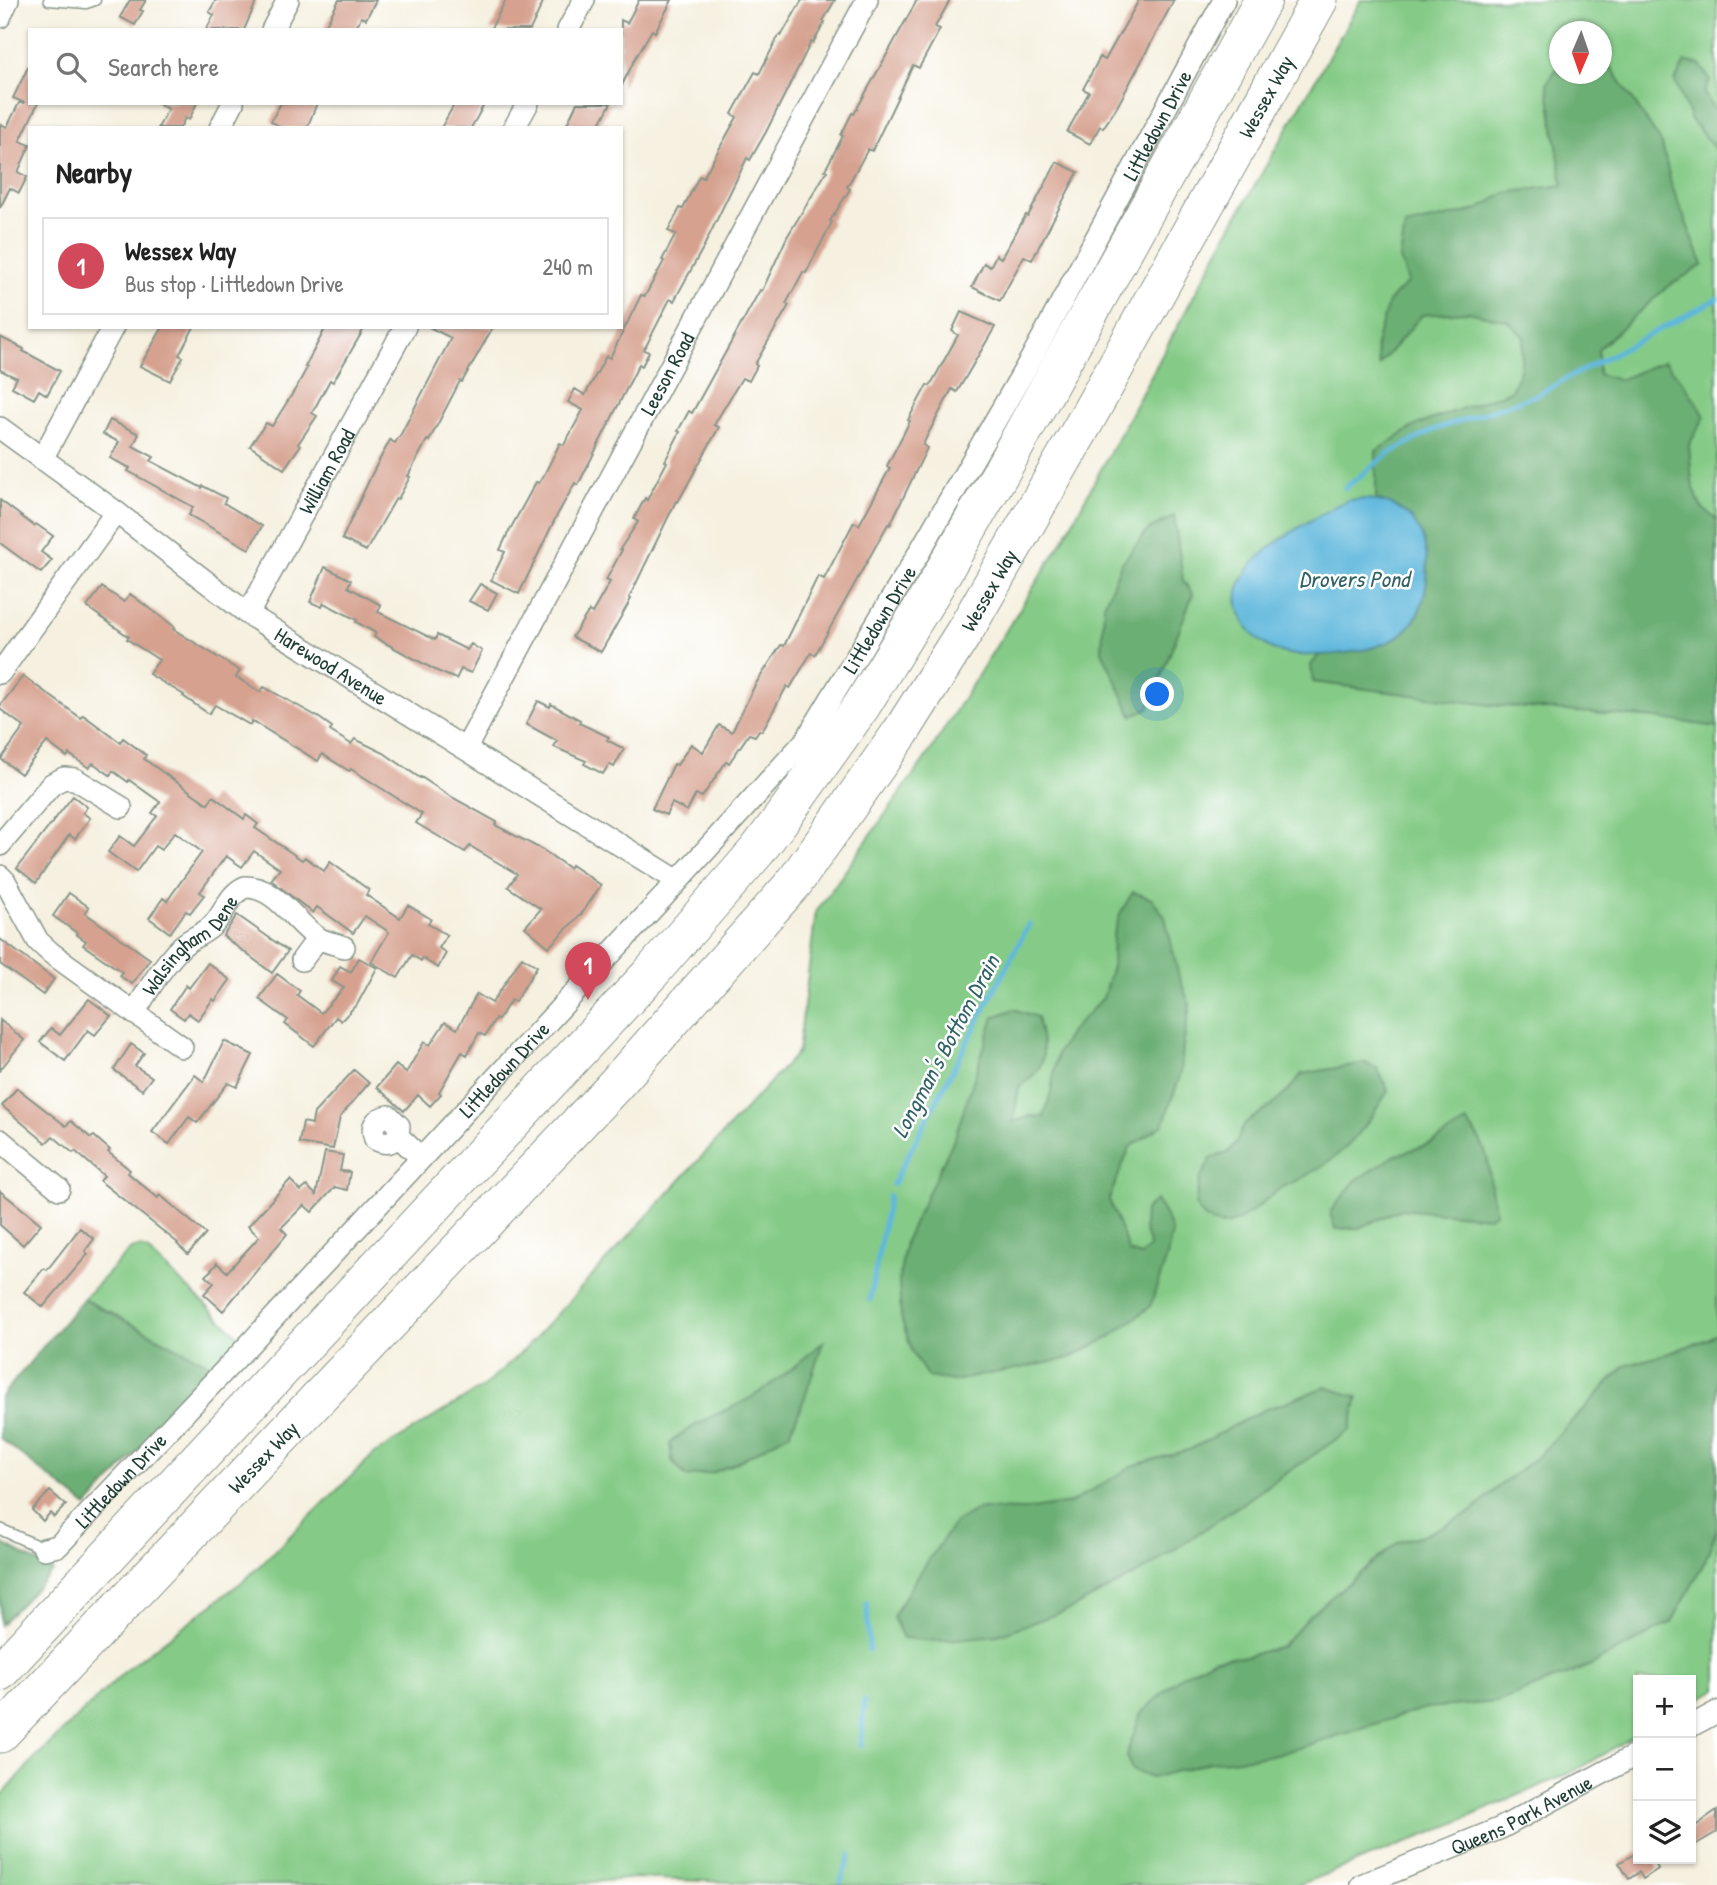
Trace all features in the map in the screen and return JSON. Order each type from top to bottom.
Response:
[{"type":"highway","name":"Wessex Way","points":[[0,1734],[761,930],[901,732],[1018,540],[1319,0]]},
{"type":"highway","points":[[1300,35],[1325,0]]},
{"type":"highway","points":[[0,1672],[651,973],[757,851],[868,696],[1001,472],[1257,8]]},
{"type":"street","points":[[0,17],[8,0]]},
{"type":"street","points":[[273,28],[288,0]]},
{"type":"street","points":[[569,28],[584,0]]},
{"type":"street","name":"Leeson Road","points":[[466,748],[867,0]]},
{"type":"street","name":"Littledown Drive","points":[[44,1549],[58,1546],[243,1351],[806,740],[913,563],[1032,357],[1224,0]]},
{"type":"street","points":[[221,126],[232,105]]},
{"type":"street","points":[[515,126],[527,105]]},
{"type":"street","points":[[42,459],[112,329]]},
{"type":"street","name":"William Road","points":[[248,614],[404,329]]},
{"type":"street","name":"Harewood Avenue","points":[[0,428],[117,512],[248,614],[678,881]]},
{"type":"street","points":[[0,673],[117,512]]},
{"type":"street","points":[[0,845],[52,783],[64,778],[75,779],[121,807]]},
{"type":"street","name":"Walsingham Dene","points":[[0,876],[38,941],[181,1047]]},
{"type":"street","name":"Walsingham Dene","points":[[134,1013],[162,967],[185,943],[211,928],[233,895],[246,887],[261,890],[278,902],[318,938],[344,947]]},
{"type":"street","points":[[302,960],[318,938]]},
{"type":"street","points":[[398,1136],[421,1158]]},
{"type":"street","points":[[0,1140],[59,1189]]},
{"type":"street","points":[[1696,1723],[1717,1712]]},
{"type":"street","name":"Queens Park Avenue","points":[[1361,1885],[1501,1828],[1633,1758]]},
{"type":"lane","points":[[49,0],[86,3],[95,0]]},
{"type":"lane","points":[[809,885],[825,842]]},
{"type":"lane","points":[[620,990],[651,973]]},
{"type":"lane","points":[[550,1081],[569,1042]]},
{"type":"lane","points":[[0,1530],[44,1549]]},
{"type":"green space","points":[[1361,0],[1717,0],[1717,1689],[1696,1701],[1696,1675],[1633,1675],[1633,1737],[1574,1771],[1439,1830],[1298,1885],[793,1885],[636,1878],[563,1885],[0,1885],[0,1798],[34,1759],[127,1669],[247,1578],[373,1455],[484,1386],[525,1349],[798,1052],[816,912],[931,750],[1063,540],[1227,234]]},
{"type":"green space","points":[[1685,62],[1700,64],[1710,80],[1704,93],[1717,114],[1717,152],[1691,120],[1675,81]]},
{"type":"green space","points":[[1612,68],[1662,144],[1671,184],[1703,265],[1667,287],[1598,349],[1598,374],[1619,380],[1664,361],[1683,382],[1705,416],[1689,445],[1692,482],[1701,507],[1717,520],[1717,727],[1656,718],[1490,705],[1313,682],[1311,665],[1319,655],[1364,649],[1393,639],[1405,631],[1421,606],[1427,568],[1382,501],[1376,500],[1376,451],[1417,425],[1511,391],[1520,370],[1524,337],[1508,321],[1468,312],[1422,315],[1379,365],[1376,345],[1388,302],[1408,282],[1400,259],[1405,226],[1477,210],[1505,193],[1563,185],[1547,83],[1549,80],[1549,84],[1612,84]]},
{"type":"green space","points":[[1174,516],[1183,580],[1193,594],[1149,708],[1132,716],[1102,651],[1104,605],[1121,564],[1148,530]]},
{"type":"green space","points":[[1133,892],[1152,899],[1165,917],[1179,977],[1190,1005],[1181,1073],[1163,1125],[1130,1147],[1109,1199],[1129,1252],[1141,1256],[1150,1246],[1144,1229],[1145,1210],[1156,1200],[1165,1214],[1172,1233],[1150,1307],[1107,1339],[1067,1359],[953,1381],[928,1377],[913,1354],[901,1318],[899,1282],[905,1241],[955,1137],[994,1017],[1014,1009],[1037,1017],[1043,1057],[1036,1072],[1019,1087],[1013,1122],[1030,1116],[1044,1117],[1057,1054],[1070,1032],[1103,998],[1112,966],[1113,935],[1121,912]]},
{"type":"green space","points":[[1365,1063],[1378,1069],[1388,1091],[1366,1125],[1346,1148],[1316,1170],[1278,1190],[1236,1221],[1215,1224],[1205,1218],[1195,1205],[1200,1179],[1212,1157],[1228,1153],[1245,1123],[1271,1106],[1302,1074]]},
{"type":"green space","points":[[1467,1122],[1487,1156],[1496,1212],[1489,1217],[1401,1209],[1359,1228],[1335,1229],[1330,1212],[1356,1180],[1394,1156],[1432,1143]]},
{"type":"green space","points":[[140,1247],[147,1250],[241,1338],[215,1367],[83,1299],[131,1249]]},
{"type":"green space","points":[[83,1299],[215,1367],[87,1507],[0,1438],[0,1398]]},
{"type":"green space","points":[[1717,1333],[1717,1528],[1705,1561],[1672,1622],[1587,1667],[1497,1702],[1426,1708],[1276,1755],[1211,1762],[1151,1778],[1132,1770],[1126,1756],[1141,1713],[1181,1676],[1215,1658],[1247,1656],[1282,1646],[1311,1614],[1398,1542],[1427,1534],[1473,1511],[1499,1486],[1538,1456],[1625,1366],[1669,1353]]},
{"type":"green space","points":[[823,1342],[790,1433],[732,1465],[712,1473],[686,1477],[672,1460],[670,1444],[697,1424],[760,1392]]},
{"type":"green space","points":[[1325,1387],[1358,1397],[1350,1430],[1146,1569],[1073,1608],[998,1635],[936,1641],[903,1638],[893,1617],[955,1522],[979,1509],[1025,1510],[1070,1503],[1135,1465],[1191,1449],[1261,1411]]},
{"type":"green space","points":[[0,1542],[53,1571],[0,1625]]},
{"type":"water","name":"Drovers Pond","points":[[1367,499],[1387,503],[1399,509],[1414,522],[1421,533],[1427,562],[1427,578],[1425,594],[1414,621],[1395,638],[1354,652],[1297,655],[1283,653],[1264,644],[1248,628],[1238,607],[1239,588],[1247,571],[1280,540],[1335,506],[1349,500]]},
{"type":"building","points":[[130,0],[146,0],[135,25],[120,17]]},
{"type":"building","points":[[216,0],[257,0],[245,28],[207,28],[214,15],[209,12]]},
{"type":"building","points":[[339,0],[376,0],[366,19],[361,17],[356,28],[324,28]]},
{"type":"building","points":[[506,0],[544,0],[531,28],[491,28]]},
{"type":"building","points":[[639,0],[672,0],[623,83],[621,20],[627,23]]},
{"type":"building","points":[[802,0],[835,0],[766,132],[750,160],[747,158],[674,301],[670,299],[644,350],[649,352],[642,366],[639,364],[578,485],[575,483],[555,519],[519,594],[491,580],[505,552],[500,550],[507,535],[536,482],[539,483],[560,443],[564,445],[583,410],[568,402],[575,389],[585,395],[606,356],[610,358],[641,295],[645,296],[664,261],[662,260],[676,234],[668,231],[680,208],[683,209],[699,176],[703,178],[737,117],[732,114],[755,72],[759,74],[779,35],[781,36]]},
{"type":"building","points":[[917,0],[950,0],[935,27],[940,29],[919,68],[913,65],[872,151],[868,149],[847,187],[850,189],[830,221],[832,222],[806,273],[803,272],[786,304],[789,305],[755,364],[757,366],[749,381],[742,378],[714,425],[719,427],[678,502],[676,501],[629,598],[631,599],[601,652],[572,637],[589,611],[592,613],[610,582],[606,580],[622,550],[620,549],[638,522],[634,519],[667,462],[665,461],[680,432],[678,431],[689,411],[692,413],[760,290],[762,291],[787,237],[827,171],[825,170],[852,113],[854,114]]},
{"type":"building","points":[[1139,0],[1174,0],[1117,107],[1103,128],[1100,126],[1090,144],[1067,132],[1089,92],[1083,89],[1100,57],[1105,60]]},
{"type":"building","points":[[28,67],[28,105],[37,105],[20,141],[28,144],[28,150],[18,172],[27,177],[19,193],[10,188],[0,208],[0,124],[7,127],[19,103],[25,103],[13,98]]},
{"type":"building","points":[[161,105],[196,105],[189,120],[185,118],[181,126],[159,126],[168,109]]},
{"type":"building","points":[[280,105],[316,105],[308,126],[279,126],[271,121]]},
{"type":"building","points":[[454,105],[484,105],[472,126],[442,126]]},
{"type":"building","points":[[576,105],[610,105],[599,126],[566,126]]},
{"type":"building","points":[[1057,162],[1078,172],[1032,260],[1024,256],[1000,301],[972,287],[984,263],[990,267],[996,255],[1001,258],[1026,215],[1028,216]]},
{"type":"building","points":[[961,312],[995,327],[957,392],[952,389],[927,436],[923,445],[927,448],[890,525],[888,524],[815,655],[811,653],[790,688],[787,686],[762,731],[759,730],[755,736],[749,734],[702,797],[696,794],[687,811],[672,803],[666,815],[652,809],[674,764],[677,765],[691,744],[703,752],[719,725],[732,732],[755,685],[781,645],[784,646],[818,576],[824,579],[854,522],[859,525],[890,468],[887,466],[910,421],[908,420],[958,335],[952,331]]},
{"type":"building","points":[[162,329],[193,329],[179,355],[183,357],[170,381],[140,366]]},
{"type":"building","points":[[325,329],[364,329],[333,382],[330,380],[312,413],[317,416],[284,469],[250,446],[266,423],[272,426],[296,388],[307,368],[305,367]]},
{"type":"building","points":[[433,329],[492,329],[462,382],[460,381],[429,441],[427,440],[398,499],[396,498],[366,551],[342,539],[390,440],[395,443],[401,434],[451,338]]},
{"type":"building","points":[[0,337],[60,371],[47,395],[39,390],[34,399],[12,387],[17,378],[0,370]]},
{"type":"building","points":[[110,420],[139,434],[133,446],[154,457],[151,461],[226,498],[224,503],[262,526],[249,549],[189,515],[193,507],[110,458],[119,442],[103,434]]},
{"type":"building","points":[[0,500],[34,526],[36,524],[53,536],[41,552],[52,560],[41,573],[0,543]]},
{"type":"building","points":[[325,567],[351,580],[348,587],[381,605],[378,612],[435,640],[437,635],[467,650],[471,644],[482,651],[471,673],[461,669],[456,679],[437,671],[374,637],[376,633],[356,622],[357,620],[324,603],[322,607],[310,602]]},
{"type":"building","points":[[480,584],[497,593],[488,610],[469,601]]},
{"type":"building","points":[[102,587],[124,602],[130,594],[175,627],[173,629],[240,671],[236,677],[260,692],[264,687],[318,717],[332,727],[330,731],[351,744],[355,739],[384,753],[420,778],[497,822],[495,825],[543,850],[569,868],[571,865],[601,885],[583,912],[549,947],[525,927],[541,909],[508,887],[517,874],[470,846],[465,852],[416,823],[422,814],[351,769],[349,771],[322,754],[318,761],[252,721],[250,725],[215,705],[209,714],[149,674],[159,660],[87,607]]},
{"type":"building","points":[[23,676],[81,718],[83,715],[120,742],[123,738],[146,755],[144,759],[208,804],[213,796],[244,819],[246,815],[258,824],[255,828],[302,860],[305,857],[324,871],[330,862],[369,890],[366,895],[400,918],[408,905],[431,919],[428,924],[447,935],[439,948],[446,953],[438,968],[412,955],[398,978],[371,962],[389,932],[365,916],[353,933],[317,907],[313,913],[271,880],[280,869],[254,851],[242,867],[226,856],[200,892],[204,895],[190,913],[186,911],[170,933],[149,918],[163,898],[167,901],[202,852],[175,832],[161,850],[155,846],[136,872],[108,852],[120,836],[134,846],[157,816],[152,813],[160,802],[113,771],[110,775],[93,763],[89,768],[69,754],[67,757],[47,742],[21,774],[1,759],[24,727],[0,709],[0,706]]},
{"type":"building","points":[[538,701],[550,707],[551,704],[580,720],[579,723],[609,737],[607,740],[624,749],[614,767],[609,764],[603,774],[584,764],[586,761],[554,747],[557,741],[526,724]]},
{"type":"building","points":[[73,796],[87,807],[83,813],[90,818],[75,839],[69,835],[36,883],[17,868]]},
{"type":"building","points":[[69,893],[89,907],[85,913],[150,959],[132,984],[120,976],[122,972],[83,945],[86,941],[77,933],[53,916]]},
{"type":"building","points":[[237,915],[288,951],[272,973],[223,936]]},
{"type":"building","points":[[0,939],[54,979],[43,995],[0,964]]},
{"type":"building","points":[[522,957],[537,966],[515,1002],[511,1000],[485,1036],[479,1033],[467,1055],[462,1052],[439,1092],[441,1094],[430,1106],[418,1095],[404,1111],[377,1087],[396,1065],[406,1073],[424,1042],[430,1045],[445,1022],[457,1029],[477,994],[492,1003]]},
{"type":"building","points":[[359,958],[377,968],[358,1003],[341,1021],[336,1017],[314,1046],[285,1024],[288,1020],[259,999],[277,974],[300,991],[297,995],[321,1013],[344,988],[332,981],[340,966],[351,972]]},
{"type":"building","points":[[208,963],[230,980],[198,1020],[188,1013],[184,1019],[170,1009],[186,985],[189,988]]},
{"type":"building","points":[[89,999],[111,1016],[95,1035],[88,1030],[65,1061],[40,1042],[51,1028],[60,1035]]},
{"type":"building","points":[[0,1020],[24,1040],[0,1070]]},
{"type":"building","points":[[224,1041],[253,1055],[237,1087],[228,1083],[197,1123],[189,1117],[169,1144],[152,1132],[195,1075],[204,1082]]},
{"type":"building","points":[[131,1044],[144,1053],[135,1066],[152,1077],[142,1090],[114,1070]]},
{"type":"building","points":[[354,1070],[369,1083],[340,1117],[333,1149],[299,1143],[303,1122],[312,1124],[314,1113]]},
{"type":"building","points":[[17,1088],[66,1126],[71,1121],[91,1138],[94,1136],[130,1170],[128,1173],[158,1198],[160,1195],[206,1234],[188,1254],[100,1181],[104,1176],[75,1151],[73,1153],[53,1136],[46,1143],[2,1106]]},
{"type":"building","points":[[325,1152],[343,1155],[340,1171],[350,1172],[347,1190],[335,1187],[312,1212],[304,1205],[281,1228],[287,1234],[223,1311],[204,1294],[214,1283],[206,1276],[217,1263],[227,1272],[259,1237],[248,1226],[290,1180],[301,1191],[307,1186],[316,1195]]},
{"type":"building","points":[[0,1191],[41,1224],[23,1245],[0,1225]]},
{"type":"building","points":[[80,1228],[94,1239],[85,1251],[88,1254],[43,1307],[24,1292],[44,1268],[47,1270]]},
{"type":"building","points":[[50,1491],[66,1505],[54,1517],[50,1513],[43,1521],[32,1510]]},
{"type":"building","points":[[1717,1811],[1717,1832],[1696,1844],[1696,1826]]},
{"type":"building","points":[[1633,1855],[1633,1864],[1656,1864],[1658,1869],[1643,1879],[1639,1872],[1629,1879],[1619,1863]]},
{"type":"waterway","name":"Longman's Bottom Drain","points":[[1345,488],[1388,454],[1434,430],[1536,395],[1717,299]]},
{"type":"waterway","name":"Longman's Bottom Drain","points":[[893,1184],[1029,924]]},
{"type":"waterway","name":"Longman's Bottom Drain","points":[[870,1300],[889,1196]]},
{"type":"waterway","name":"Longman's Bottom Drain","points":[[867,1603],[869,1650]]},
{"type":"waterway","name":"Longman's Bottom Drain","points":[[861,1746],[864,1701]]},
{"type":"waterway","name":"Longman's Bottom Drain","points":[[841,1882],[850,1855]]},
{"type":"place","name":"Wessex Way","points":[[588,1000]]}]
